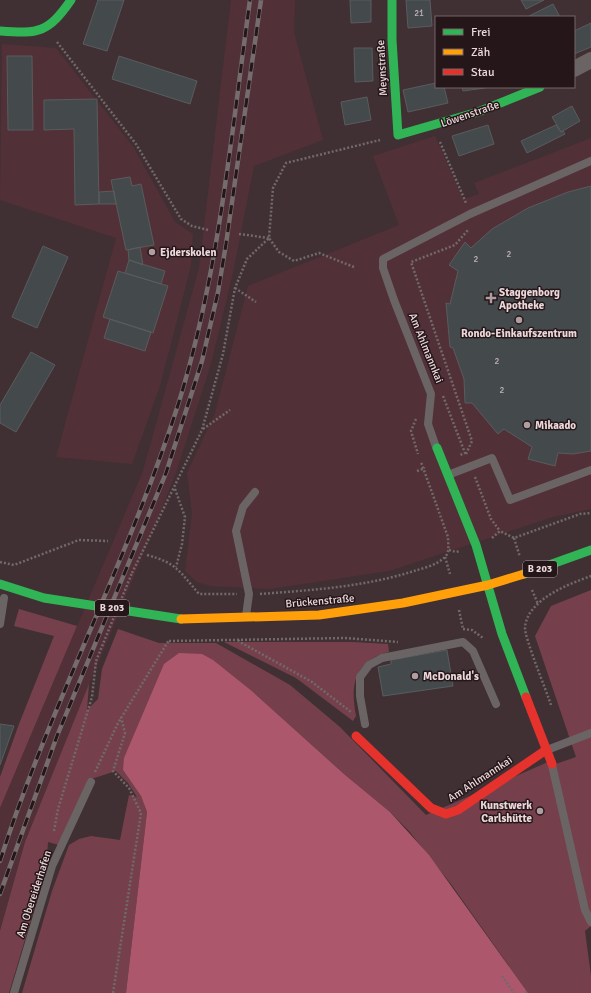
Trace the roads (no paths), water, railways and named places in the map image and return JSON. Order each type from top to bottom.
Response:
[{"type":"street","points":[[0,31],[29,33],[47,29],[59,19],[71,0]]},
{"type":"street","name":"Meynstraße","points":[[392,0],[392,40],[398,135]]},
{"type":"street","points":[[575,68],[591,60]]},
{"type":"street","name":"Löwenstraße","points":[[398,135],[434,126],[478,112],[538,88]]},
{"type":"street","points":[[437,448],[476,545],[502,634],[552,764]]},
{"type":"street","name":"Brückenstraße","points":[[0,584],[44,598],[179,619],[319,615],[403,603],[488,585],[525,574],[591,550]]},
{"type":"street","name":"Brückenstraße","points":[[2,598],[44,598]]},
{"type":"street","name":"Am Ahlmannkai","points":[[356,736],[431,808],[446,814],[458,810],[546,750]]},
{"type":"lane","name":"Am Ahlmannkai","points":[[437,448],[428,424],[431,394],[394,300],[383,268],[383,259],[470,214],[591,160]]},
{"type":"lane","points":[[447,475],[492,458],[510,500],[591,470]]},
{"type":"lane","points":[[246,618],[249,594],[236,531],[243,507],[255,492]]},
{"type":"lane","points":[[0,624],[2,598]]},
{"type":"lane","points":[[365,724],[360,696],[360,677],[369,666],[382,658],[463,642],[474,651],[496,704]]},
{"type":"lane","points":[[546,750],[591,733]]},
{"type":"lane","points":[[552,764],[585,910],[591,922]]},
{"type":"lane","name":"Am Obereiderhafen","points":[[14,993],[52,866],[91,782]]},
{"type":"railway","points":[[0,861],[42,746],[136,520],[178,405],[192,356],[214,255],[230,153],[250,0]]},
{"type":"railway","points":[[0,894],[57,736],[166,473],[202,361],[218,292],[226,244],[261,0]]},
{"type":"place","name":"Ejderskolen","points":[[152,252]]},
{"type":"place","name":"Staggenborg Apotheke","points":[[491,298]]},
{"type":"place","name":"Rondo-Einkaufszentrum","points":[[519,320]]},
{"type":"place","name":"Mikaado","points":[[527,425]]},
{"type":"place","name":"McDonald's","points":[[415,676]]},
{"type":"place","name":"Kunstwerk Carlshütte","points":[[540,811]]}]
